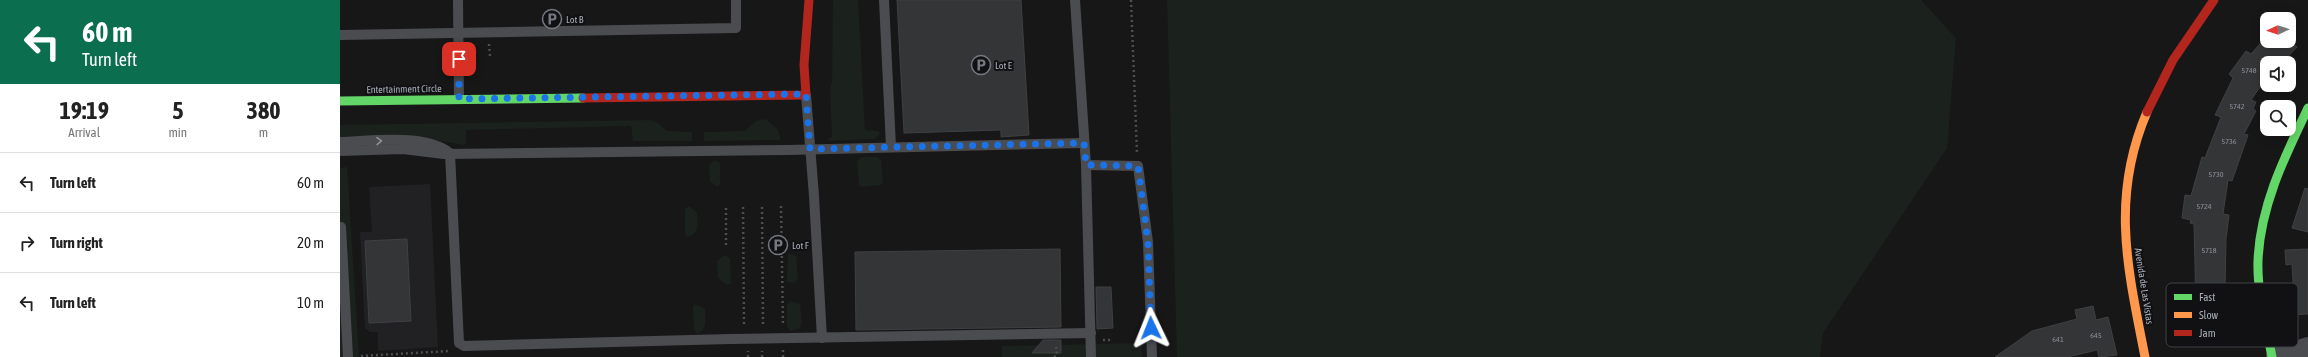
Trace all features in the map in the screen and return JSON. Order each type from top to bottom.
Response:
[{"type":"street","points":[[806,94],[804,65],[809,0]]},
{"type":"street","name":"Avenida de Las Vistas","points":[[2145,357],[2126,259],[2125,233],[2128,179],[2141,125],[2151,97],[2179,46],[2214,0]]},
{"type":"street","name":"Entertainment Circle","points":[[340,101],[806,94]]},
{"type":"street","points":[[2258,283],[2258,245],[2267,203],[2274,182],[2308,108]]},
{"type":"street","points":[[2270,347],[2272,357]]},
{"type":"street","points":[[2276,357],[2308,347]]},
{"type":"lane","points":[[458,0],[459,99]]},
{"type":"lane","points":[[340,35],[736,28],[736,0]]},
{"type":"lane","points":[[884,0],[891,147]]},
{"type":"lane","points":[[1075,0],[1086,165],[1091,357]]},
{"type":"lane","points":[[806,94],[814,196],[822,338]]},
{"type":"lane","points":[[340,142],[403,140],[434,145],[450,153]]},
{"type":"lane","points":[[340,150],[403,149],[450,153],[810,149],[1084,143]]},
{"type":"lane","points":[[450,153],[459,342],[464,346],[1091,334]]},
{"type":"lane","points":[[1086,165],[1138,166],[1148,242],[1152,357]]},
{"type":"lane","points":[[340,225],[348,357]]},
{"type":"path","points":[[1131,0],[1138,166]]},
{"type":"path","points":[[489,42],[490,56]]},
{"type":"path","points":[[782,206],[783,330]]},
{"type":"path","points":[[743,207],[744,330]]},
{"type":"path","points":[[762,207],[764,330]]},
{"type":"path","points":[[726,208],[726,244]]},
{"type":"path","points":[[361,356],[452,351]]},
{"type":"shaded area","points":[[833,0],[858,0],[865,130],[878,131],[880,134],[875,139],[830,141],[828,139],[832,137],[830,87],[832,83]]},
{"type":"shaded area","points":[[1167,0],[1921,0],[1956,38],[1947,148],[1823,333],[1820,357],[1177,357]]},
{"type":"shaded area","points":[[766,119],[778,130],[781,140],[704,141],[704,132],[745,131],[756,121]]},
{"type":"shaded area","points":[[651,120],[658,123],[667,131],[692,132],[692,141],[633,141],[631,126],[466,130],[466,143],[464,145],[407,135],[340,137],[340,125]]},
{"type":"shaded area","points":[[862,157],[877,157],[881,160],[883,181],[881,185],[862,187],[859,185],[857,161]]},
{"type":"shaded area","points":[[715,160],[720,163],[720,184],[717,187],[710,181],[709,165]]},
{"type":"shaded area","points":[[347,167],[359,357],[340,357],[340,168]]},
{"type":"shaded area","points":[[430,184],[438,347],[378,351],[378,332],[370,332],[365,328],[360,232],[372,232],[369,187]]},
{"type":"shaded area","points":[[689,206],[697,213],[698,224],[695,233],[688,237],[685,234],[685,209]]},
{"type":"shaded area","points":[[788,253],[796,256],[798,279],[794,283],[787,282]]},
{"type":"shaded area","points":[[724,255],[730,258],[731,283],[727,285],[718,278],[717,261]]},
{"type":"shaded area","points":[[790,301],[800,304],[802,323],[799,329],[790,331],[787,327],[787,304]]},
{"type":"shaded area","points":[[695,304],[705,309],[704,327],[701,332],[697,334],[694,329],[693,306]]},
{"type":"shaded area","points":[[1141,343],[1142,357],[1002,357],[1002,346]]},
{"type":"building","points":[[897,0],[1021,0],[1029,135],[1001,137],[1001,130],[904,133]]},
{"type":"building","points":[[2260,44],[2260,48],[2297,47],[2289,56],[2260,56],[2260,87],[2251,100],[2256,102],[2253,109],[2256,111],[2244,134],[2248,135],[2232,181],[2228,180],[2223,214],[2229,215],[2226,239],[2225,283],[2195,283],[2194,224],[2190,223],[2191,220],[2182,218],[2185,195],[2191,196],[2202,157],[2205,158],[2221,117],[2215,115],[2233,78],[2229,74],[2246,51],[2251,54]]},
{"type":"building","points":[[2305,188],[2308,189],[2308,232],[2292,228]]},
{"type":"building","points":[[407,239],[411,321],[369,323],[365,241]]},
{"type":"building","points":[[1060,249],[1061,327],[856,330],[855,252]]},
{"type":"building","points":[[2308,249],[2308,314],[2298,315],[2298,283],[2293,283],[2292,264],[2286,265],[2285,250]]},
{"type":"building","points":[[1096,287],[1111,287],[1113,328],[1097,329]]},
{"type":"building","points":[[2093,306],[2096,320],[2108,317],[2117,355],[2099,357],[2097,350],[2068,357],[1995,357],[2032,331],[2077,319],[2075,310]]},
{"type":"building","points":[[1043,340],[1061,340],[1061,353],[1032,353]]},
{"type":"traffic: fast","points":[[340,101],[583,98]]},
{"type":"traffic: fast","points":[[2259,283],[2258,261],[2263,221],[2275,182],[2308,108]]},
{"type":"traffic: fast","points":[[2270,347],[2272,357]]},
{"type":"traffic: slow","points":[[2145,357],[2128,264],[2126,204],[2129,174],[2136,144],[2147,112]]},
{"type":"traffic: jam","points":[[583,98],[806,95],[804,65],[809,0]]},
{"type":"traffic: jam","points":[[2147,112],[2173,60],[2214,0]]},
{"type":"place","name":"Lot B","points":[[552,19]]},
{"type":"place","name":"Lot E","points":[[981,65]]},
{"type":"place","name":"Lot F","points":[[778,245]]},
{"type":"route","points":[[459,59],[459,99],[806,94],[810,149],[1084,143],[1086,165],[1138,166],[1148,242],[1151,328]]}]
